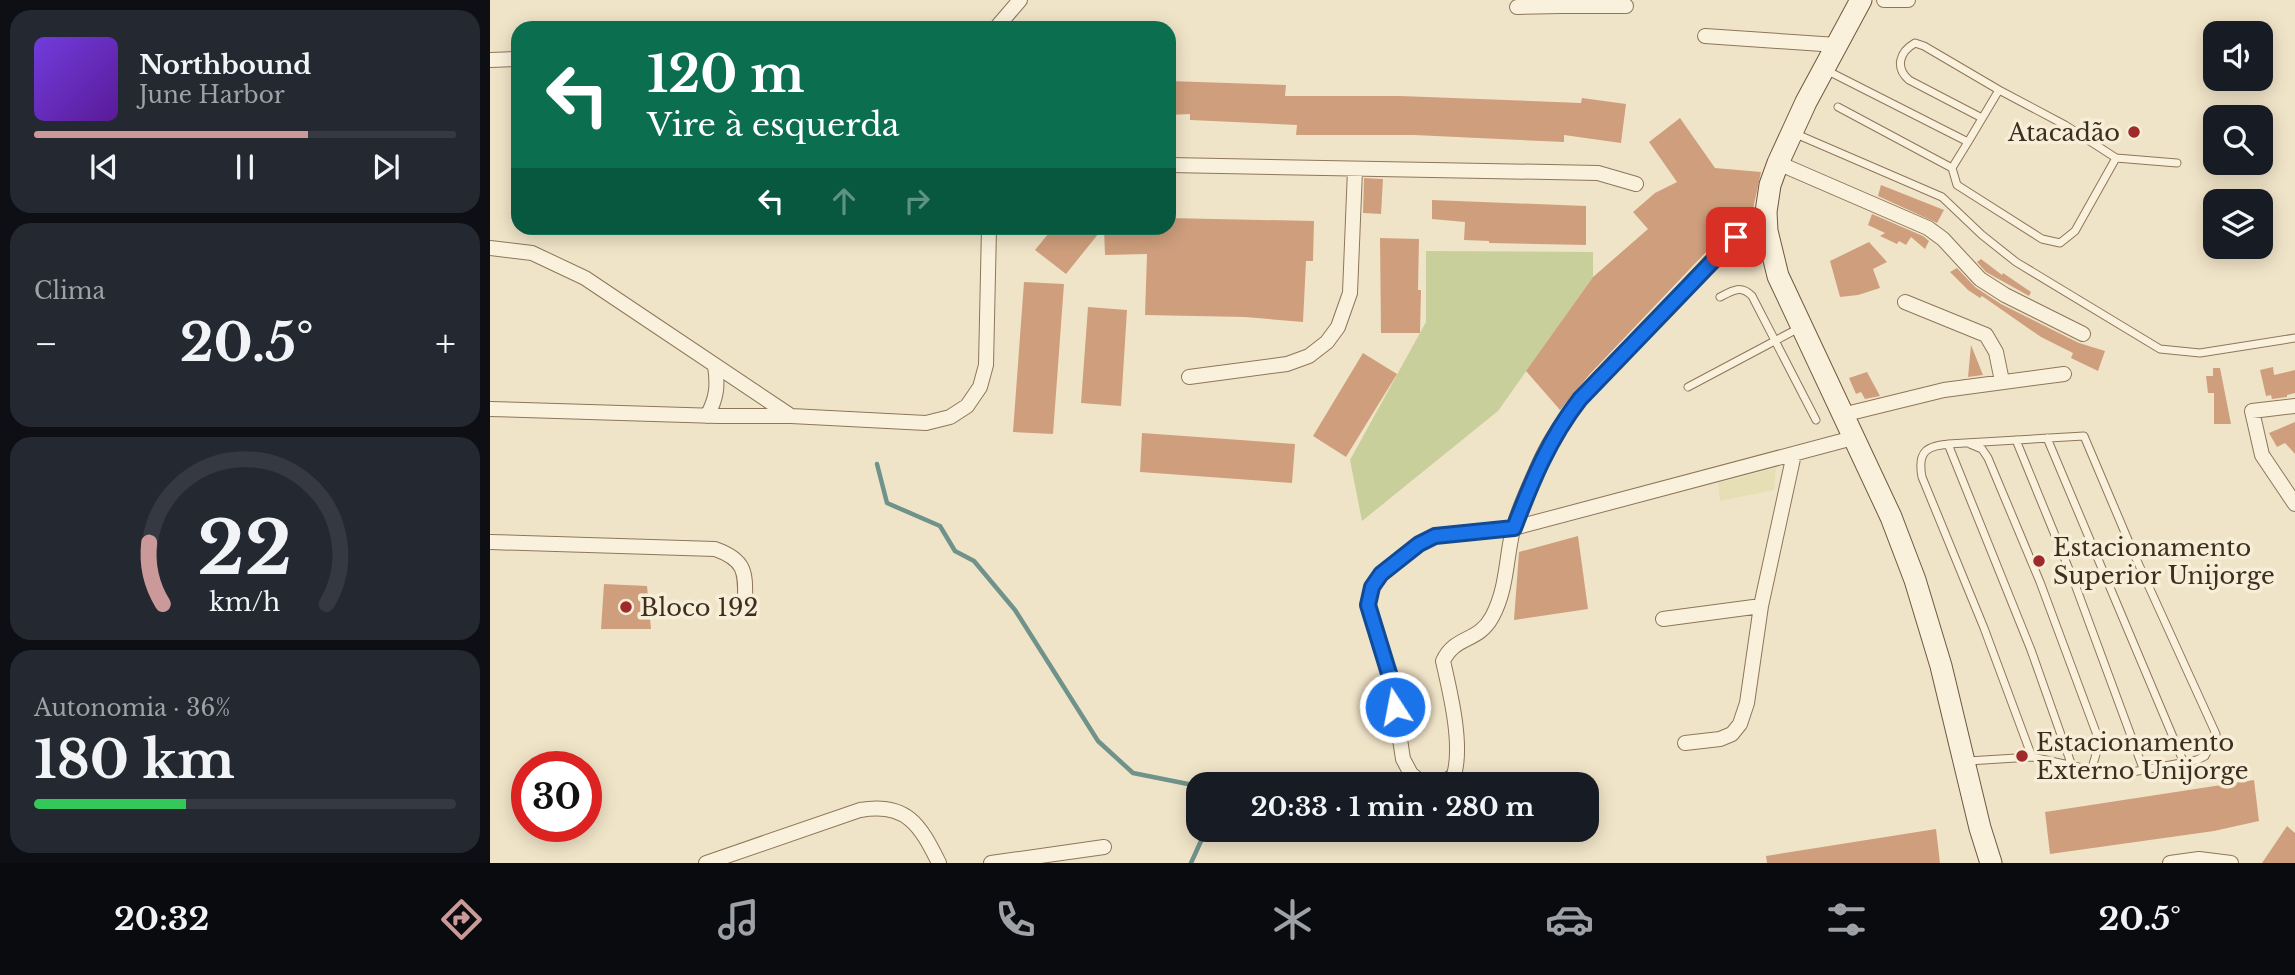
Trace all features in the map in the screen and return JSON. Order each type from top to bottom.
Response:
[{"type":"main road","points":[[1861,0],[1792,132],[1770,185],[1766,212],[1772,261],[1891,517],[1915,580],[1941,666],[1991,863]]},
{"type":"street","points":[[1002,21],[1020,0]]},
{"type":"street","points":[[1884,0],[1908,0]]},
{"type":"street","points":[[1517,7],[1561,3],[1626,6]]},
{"type":"street","points":[[1705,36],[1837,45]]},
{"type":"street","points":[[490,60],[511,59]]},
{"type":"street","points":[[1778,163],[1928,228],[1943,239],[1980,279],[2005,295],[2083,334]]},
{"type":"street","points":[[1176,165],[1598,173],[1636,184]]},
{"type":"street","points":[[1189,377],[1287,365],[1310,356],[1327,342],[1338,327],[1350,293],[1355,170]]},
{"type":"street","points":[[1454,772],[1454,722],[1443,661],[1454,644],[1480,633],[1492,618],[1501,596],[1514,528],[1549,443],[1580,399],[1723,250],[1749,224],[1766,212]]},
{"type":"street","points":[[490,409],[791,416],[926,424],[950,417],[967,406],[980,387],[986,365],[989,235]]},
{"type":"street","points":[[490,247],[532,253],[585,278],[791,416]]},
{"type":"street","points":[[1905,302],[1986,335],[1996,352],[2002,381]]},
{"type":"street","points":[[707,416],[716,401],[718,383],[715,366]]},
{"type":"street","points":[[1842,415],[1944,390],[2064,374]]},
{"type":"street","points":[[2295,406],[2252,411],[2262,455],[2295,504]]},
{"type":"street","points":[[1410,772],[1403,759],[1391,680],[1368,605],[1372,587],[1381,574],[1419,544],[1435,536],[1514,528],[1853,438]]},
{"type":"street","points":[[1685,743],[1720,739],[1732,733],[1740,724],[1747,703],[1761,606],[1794,454]]},
{"type":"street","points":[[490,542],[715,549],[731,555],[740,563],[746,579],[746,608]]},
{"type":"street","points":[[1663,619],[1761,606]]},
{"type":"street","points":[[706,863],[860,810],[876,807],[892,808],[918,825],[939,863]]},
{"type":"street","points":[[991,863],[1104,847]]},
{"type":"street","points":[[2170,863],[2199,859],[2231,863]]},
{"type":"lane","points":[[1982,118],[1909,80],[1901,73],[1899,64],[1907,47],[1914,43],[1924,46],[2065,125],[2116,158],[2176,163]]},
{"type":"lane","points":[[1824,69],[1968,142]]},
{"type":"lane","points":[[1952,168],[1999,90]]},
{"type":"lane","points":[[1839,107],[1952,168],[1957,185],[2042,239],[2060,243],[2075,231],[2116,158]]},
{"type":"lane","points":[[1792,132],[1942,197],[1982,236],[2017,262],[2160,349],[2200,353],[2295,338]]},
{"type":"lane","points":[[1720,297],[1736,289],[1747,291],[1752,296],[1816,420]]},
{"type":"lane","points":[[1688,387],[1801,327]]},
{"type":"lane","points":[[1964,761],[2032,757],[2116,775],[2197,760],[2205,756],[2216,734],[2084,436],[1948,444],[1928,449],[1922,454],[1920,465],[2032,757]]},
{"type":"lane","points":[[2047,438],[2183,763]]},
{"type":"lane","points":[[2016,440],[2073,579],[2144,771]]},
{"type":"lane","points":[[1948,444],[2031,650],[2072,766]]},
{"type":"lane","points":[[1948,444],[1975,445],[1982,449],[1988,458],[2040,582],[2097,736],[2097,751],[2091,771]]},
{"type":"shaded area","points":[[1776,468],[1774,490],[1720,501],[1718,483]]},
{"type":"green space","points":[[1426,251],[1593,252],[1593,277],[1498,411],[1362,521],[1350,460],[1426,322]]},
{"type":"building","points":[[1176,81],[1286,85],[1285,96],[1400,96],[1581,103],[1582,98],[1626,104],[1621,143],[1564,135],[1564,142],[1414,135],[1296,135],[1297,125],[1190,120],[1190,114],[1176,115]]},
{"type":"building","points":[[1680,118],[1715,168],[1761,172],[1753,209],[1707,251],[1589,375],[1560,410],[1526,371],[1593,277],[1648,229],[1633,212],[1655,193],[1677,182],[1649,142]]},
{"type":"building","points":[[1364,178],[1383,179],[1381,214],[1363,213]]},
{"type":"building","points":[[1881,185],[1944,210],[1937,223],[1878,196]]},
{"type":"building","points":[[1432,200],[1586,206],[1586,245],[1464,240],[1465,222],[1432,219]]},
{"type":"building","points":[[1872,214],[1923,236],[1929,241],[1925,249],[1911,237],[1906,245],[1880,236],[1885,233],[1868,225]]},
{"type":"building","points":[[1176,218],[1314,221],[1313,261],[1306,261],[1303,322],[1245,317],[1145,315],[1147,254],[1105,255],[1104,235],[1176,235]]},
{"type":"building","points":[[1047,235],[1097,235],[1066,274],[1035,250]]},
{"type":"building","points":[[1380,238],[1419,239],[1420,333],[1381,333]]},
{"type":"building","points":[[1869,242],[1887,262],[1873,269],[1880,288],[1840,297],[1830,261]]},
{"type":"building","points":[[1981,259],[2031,292],[2029,296],[1986,272],[1977,262]]},
{"type":"building","points":[[1957,268],[1975,287],[2001,304],[2079,343],[2105,351],[2098,371],[2071,358],[2073,353],[2041,337],[1982,296],[1980,298],[1968,290],[1950,272]]},
{"type":"building","points":[[1024,282],[1064,284],[1053,434],[1013,432]]},
{"type":"building","points":[[1088,307],[1127,310],[1121,406],[1081,403]]},
{"type":"building","points":[[1971,345],[1983,375],[1968,377]]},
{"type":"building","points":[[1363,353],[1397,374],[1346,457],[1313,436]]},
{"type":"building","points":[[2273,367],[2274,375],[2295,370],[2295,393],[2272,399],[2271,395],[2266,396],[2260,370]]},
{"type":"building","points":[[2213,368],[2220,368],[2231,424],[2214,424],[2214,393],[2208,393],[2206,376],[2213,376]]},
{"type":"building","points":[[1867,372],[1880,396],[1865,399],[1861,392],[1856,394],[1849,378]]},
{"type":"building","points":[[2295,422],[2295,454],[2285,443],[2277,447],[2269,433]]},
{"type":"building","points":[[1142,433],[1295,444],[1292,483],[1140,472]]},
{"type":"building","points":[[1578,536],[1588,609],[1514,620],[1519,552]]},
{"type":"building","name":"Bloco 192","points":[[604,584],[647,586],[651,629],[601,629]]},
{"type":"building","points":[[2254,780],[2259,821],[2214,831],[2050,854],[2045,812]]},
{"type":"building","points":[[2287,826],[2295,833],[2295,863],[2262,863]]},
{"type":"building","points":[[1936,829],[1940,863],[1767,863],[1766,856]]},
{"type":"waterway","points":[[877,464],[887,503],[940,526],[955,551],[974,561],[1015,610],[1098,741],[1133,773],[1186,784]]},
{"type":"waterway","points":[[1191,863],[1201,842]]},
{"type":"place","name":"Atacadão","points":[[2134,132]]},
{"type":"place","name":"Estacionamento Superior Unijorge","points":[[2039,561]]},
{"type":"place","name":"Bloco 192","points":[[626,607]]},
{"type":"place","name":"Estacionamento Externo Unijorge","points":[[2022,756]]},
{"type":"route","points":[[1395,707],[1391,680],[1368,605],[1372,587],[1381,574],[1419,544],[1435,536],[1514,528],[1549,443],[1580,399],[1736,237]]}]
